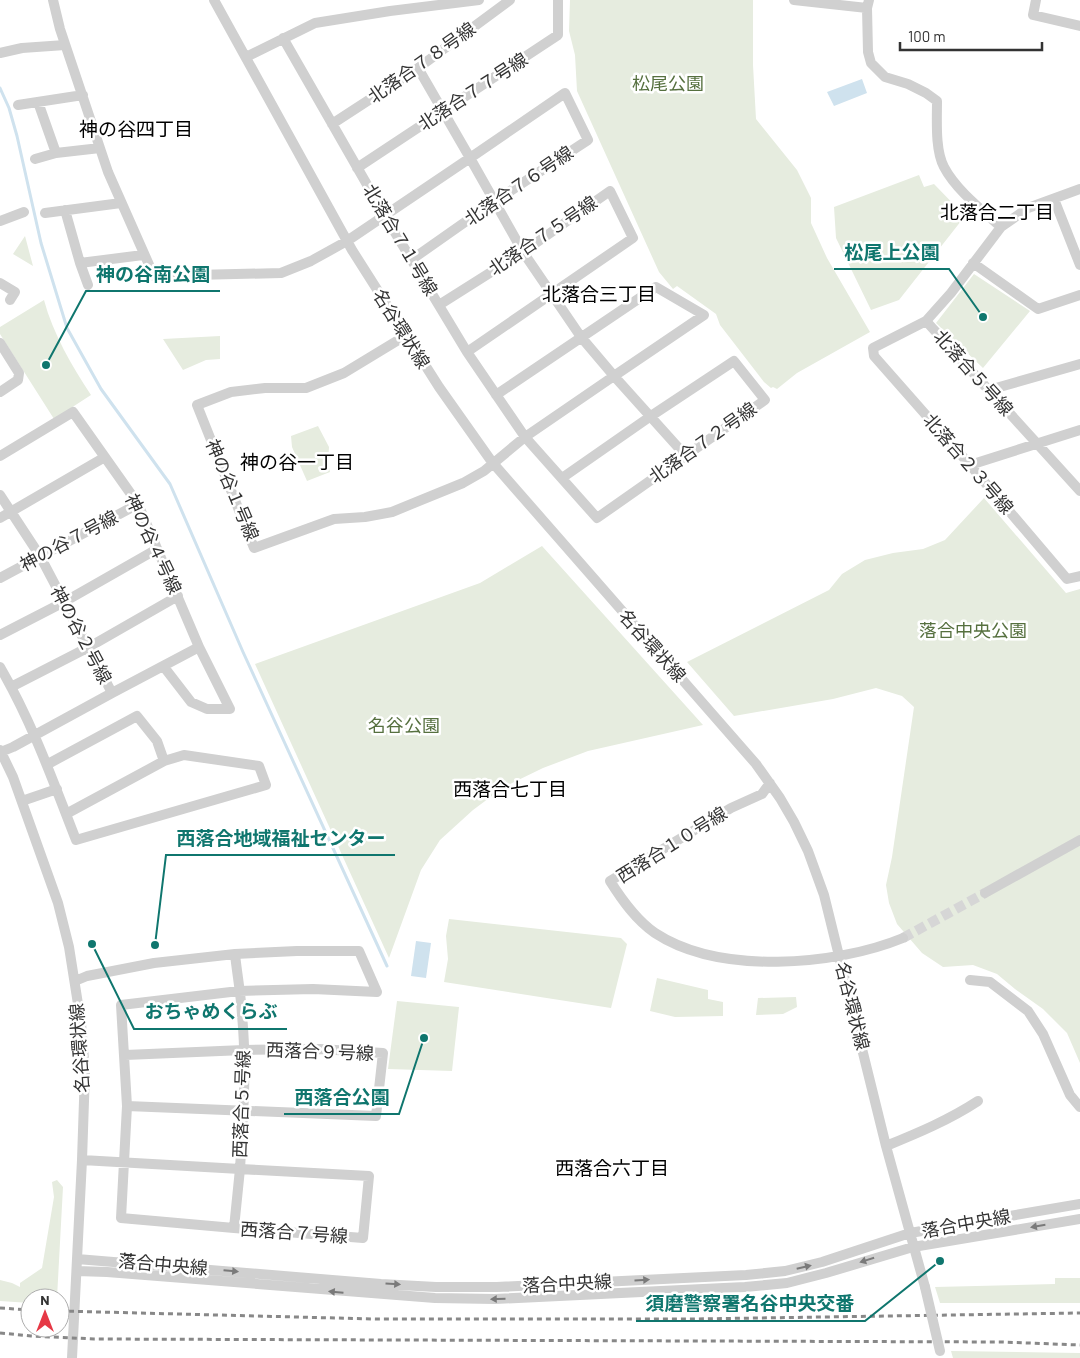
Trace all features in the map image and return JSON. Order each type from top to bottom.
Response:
[{"type":"street","points":[[53,0],[65,45],[100,148],[143,256],[154,276],[264,275],[281,273],[311,261],[347,241],[470,158]]},
{"type":"street","name":"名谷環状線","points":[[214,0],[347,241],[438,387],[492,462],[734,737],[770,783],[794,822],[824,895],[886,1146],[925,1287],[941,1358]]},
{"type":"street","points":[[246,58],[315,23],[479,0]]},
{"type":"street","name":"北落合７８号線","points":[[332,124],[418,68],[510,0]]},
{"type":"street","name":"北落合７７号線","points":[[357,168],[558,35],[558,0]]},
{"type":"street","points":[[794,0],[868,4],[868,52],[871,64],[884,77],[908,84],[926,93],[936,101],[939,144],[944,167],[964,193],[1001,227]]},
{"type":"street","points":[[1036,0],[1033,15],[1080,26]]},
{"type":"street","name":"北落合７１号線","points":[[283,38],[411,260],[467,352],[525,437]]},
{"type":"street","points":[[0,53],[22,48],[65,45]]},
{"type":"street","points":[[418,68],[523,252],[551,294],[581,337],[685,455]]},
{"type":"street","name":"北落合７６号線","points":[[411,260],[494,201],[588,140],[565,92],[470,158]]},
{"type":"street","points":[[18,105],[83,95]]},
{"type":"street","points":[[38,102],[56,153]]},
{"type":"street","points":[[35,159],[56,153],[100,148]]},
{"type":"street","name":"北落合５号線","points":[[1080,189],[1028,208],[1001,227],[951,293],[926,321],[1080,491]]},
{"type":"street","name":"北落合７５号線","points":[[439,306],[523,252],[610,191],[633,238],[467,352]]},
{"type":"street","points":[[1054,199],[1080,266]]},
{"type":"street","points":[[45,213],[121,203]]},
{"type":"street","points":[[65,210],[88,285]]},
{"type":"street","points":[[0,221],[24,212]]},
{"type":"street","points":[[80,263],[143,256]]},
{"type":"street","points":[[973,263],[1038,309],[1080,295]]},
{"type":"street","points":[[0,283],[15,292],[10,300]]},
{"type":"street","points":[[492,462],[525,437],[704,315],[656,286],[496,395]]},
{"type":"street","name":"北落合２３号線","points":[[926,321],[872,348],[874,356],[1068,579],[1080,576]]},
{"type":"street","name":"神の谷１号線","points":[[405,336],[344,373],[306,388],[265,388],[231,392],[197,406],[254,548],[334,519],[365,517],[392,512],[463,483],[484,471],[492,462]]},
{"type":"street","points":[[0,343],[19,373],[18,380],[0,392]]},
{"type":"street","name":"北落合７２号線","points":[[525,437],[597,518],[765,400],[734,361],[562,478]]},
{"type":"street","points":[[989,390],[1080,364]]},
{"type":"street","name":"神の谷４号線","points":[[0,456],[73,412],[138,504],[199,647],[230,709],[207,709],[191,702],[164,667]]},
{"type":"street","points":[[970,465],[1080,430]]},
{"type":"street","points":[[0,518],[105,458]]},
{"type":"street","name":"神の谷２号線","points":[[0,495],[40,556],[112,693],[13,747],[0,751]]},
{"type":"street","name":"神の谷７号線","points":[[0,578],[138,504]]},
{"type":"street","points":[[0,636],[157,549]]},
{"type":"street","points":[[11,687],[89,647],[178,596]]},
{"type":"street","points":[[112,693],[199,647]]},
{"type":"street","points":[[0,667],[48,764],[56,789],[76,840],[266,785],[259,766],[184,755],[164,761],[66,814]]},
{"type":"street","points":[[48,764],[137,716],[157,741],[164,761]]},
{"type":"street","name":"名谷環状線","points":[[0,751],[13,777],[58,903],[75,980],[81,1023],[85,1071],[78,1259],[72,1358]]},
{"type":"street","name":"西落合１０号線","points":[[770,783],[762,794],[731,808],[610,881],[628,907],[654,932],[691,951],[714,957],[756,961],[794,961],[840,955]]},
{"type":"street","points":[[22,801],[56,789]]},
{"type":"street","points":[[985,894],[1080,840]]},
{"type":"street","points":[[840,955],[884,946],[903,938]]},
{"type":"street","points":[[75,980],[87,976],[154,964],[235,954],[359,951],[377,992],[313,989],[240,991],[121,1005],[127,1106],[125,1161]]},
{"type":"street","name":"西落合５号線","points":[[82,1160],[240,1169],[244,1050],[240,991],[235,954]]},
{"type":"street","points":[[970,980],[990,982],[1028,1011],[1043,1034],[1070,1095],[1080,1107]]},
{"type":"street","name":"西落合９号線","points":[[125,1055],[320,1049],[383,1053],[376,1116],[127,1106]]},
{"type":"street","points":[[886,1146],[929,1128],[959,1113],[978,1100]]},
{"type":"street","name":"西落合７号線","points":[[125,1161],[121,1218],[363,1238],[369,1176],[240,1169]]},
{"type":"street","points":[[234,1228],[240,1169]]},
{"type":"street","name":"落合中央線","points":[[78,1259],[400,1285],[497,1287],[765,1274],[822,1262],[910,1233],[1080,1204]]},
{"type":"street","name":"落合中央線","points":[[77,1271],[382,1296],[435,1298],[495,1299],[764,1286],[787,1283],[826,1273],[914,1247],[1080,1219]]},
{"type":"green space","name":"松尾公園","points":[[570,0],[753,0],[753,65],[756,119],[797,170],[811,198],[811,223],[827,258],[870,332],[797,373],[777,389],[771,388],[764,382],[720,325],[716,314],[677,286],[673,289],[659,272],[577,91],[575,55],[569,31]]},
{"type":"green space","points":[[919,175],[924,187],[934,184],[965,216],[899,300],[871,310],[836,238],[834,207]]},
{"type":"green space","points":[[25,236],[33,266],[13,254]]},
{"type":"green space","points":[[974,274],[1030,311],[983,368],[936,323]]},
{"type":"green space","points":[[44,300],[52,325],[77,373],[91,395],[54,419],[0,334],[0,327]]},
{"type":"green space","points":[[220,336],[220,359],[206,360],[183,370],[163,339]]},
{"type":"green space","points":[[318,426],[329,447],[328,463],[330,472],[307,481],[292,447],[291,436]]},
{"type":"green space","name":"落合中央公園","points":[[984,498],[1066,593],[1080,589],[1080,1063],[1067,1033],[1043,1009],[997,974],[973,965],[943,967],[922,953],[897,924],[889,903],[886,885],[892,857],[914,707],[902,696],[876,688],[833,699],[734,716],[687,662],[829,590],[842,574],[865,560],[893,553],[923,549],[945,540]]},
{"type":"green space","name":"名谷公園","points":[[542,546],[703,725],[588,751],[543,768],[504,787],[473,810],[440,840],[421,870],[389,958],[255,664],[480,583]]},
{"type":"green space","points":[[449,919],[621,938],[627,944],[611,1008],[444,982],[448,959],[446,936]]},
{"type":"green space","points":[[657,978],[708,990],[708,999],[723,1002],[723,1016],[675,1017],[650,1011]]},
{"type":"green space","points":[[796,997],[797,1007],[783,1014],[756,1015],[758,998]]},
{"type":"green space","points":[[397,1001],[459,1007],[452,1071],[388,1069]]},
{"type":"green space","points":[[57,1180],[63,1187],[58,1288],[20,1288],[20,1302],[0,1301],[0,1280],[20,1287],[20,1283],[42,1268],[54,1197],[52,1182]]},
{"type":"green space","points":[[1055,1278],[1080,1278],[1080,1303],[940,1303],[935,1287],[1055,1284]]},
{"type":"green space","points":[[951,1351],[1080,1353],[1080,1358],[953,1358]]},
{"type":"water","points":[[862,79],[867,93],[834,106],[827,92]]},
{"type":"water","points":[[416,941],[431,943],[426,978],[411,976]]},
{"type":"waterway","points":[[0,88],[9,108],[17,136],[41,243],[67,328],[101,389],[170,484],[243,652],[387,966]]},
{"type":"tunnel","points":[[903,938],[985,893]]},
{"type":"railway","points":[[0,1308],[20,1309]]},
{"type":"railway","points":[[70,1311],[375,1319],[694,1319],[1080,1313]]},
{"type":"railway","points":[[0,1333],[94,1339],[1003,1342],[1080,1345]]},
{"type":"place","name":"松尾上公園","points":[[983,317]]},
{"type":"place","name":"神の谷南公園","points":[[46,365]]},
{"type":"place","name":"おちゃめくらぶ","points":[[92,944]]},
{"type":"place","name":"西落合地域福祉センター","points":[[155,945]]},
{"type":"place","name":"西落合公園","points":[[424,1038]]},
{"type":"place","name":"須磨警察署名谷中央交番","points":[[940,1261]]},
{"type":"district","name":"神の谷四丁目","points":[[136,129]]},
{"type":"district","name":"北落合二丁目","points":[[997,212]]},
{"type":"district","name":"北落合三丁目","points":[[599,294]]},
{"type":"district","name":"神の谷一丁目","points":[[297,462]]},
{"type":"district","name":"西落合七丁目","points":[[510,789]]},
{"type":"district","name":"西落合六丁目","points":[[612,1168]]}]
